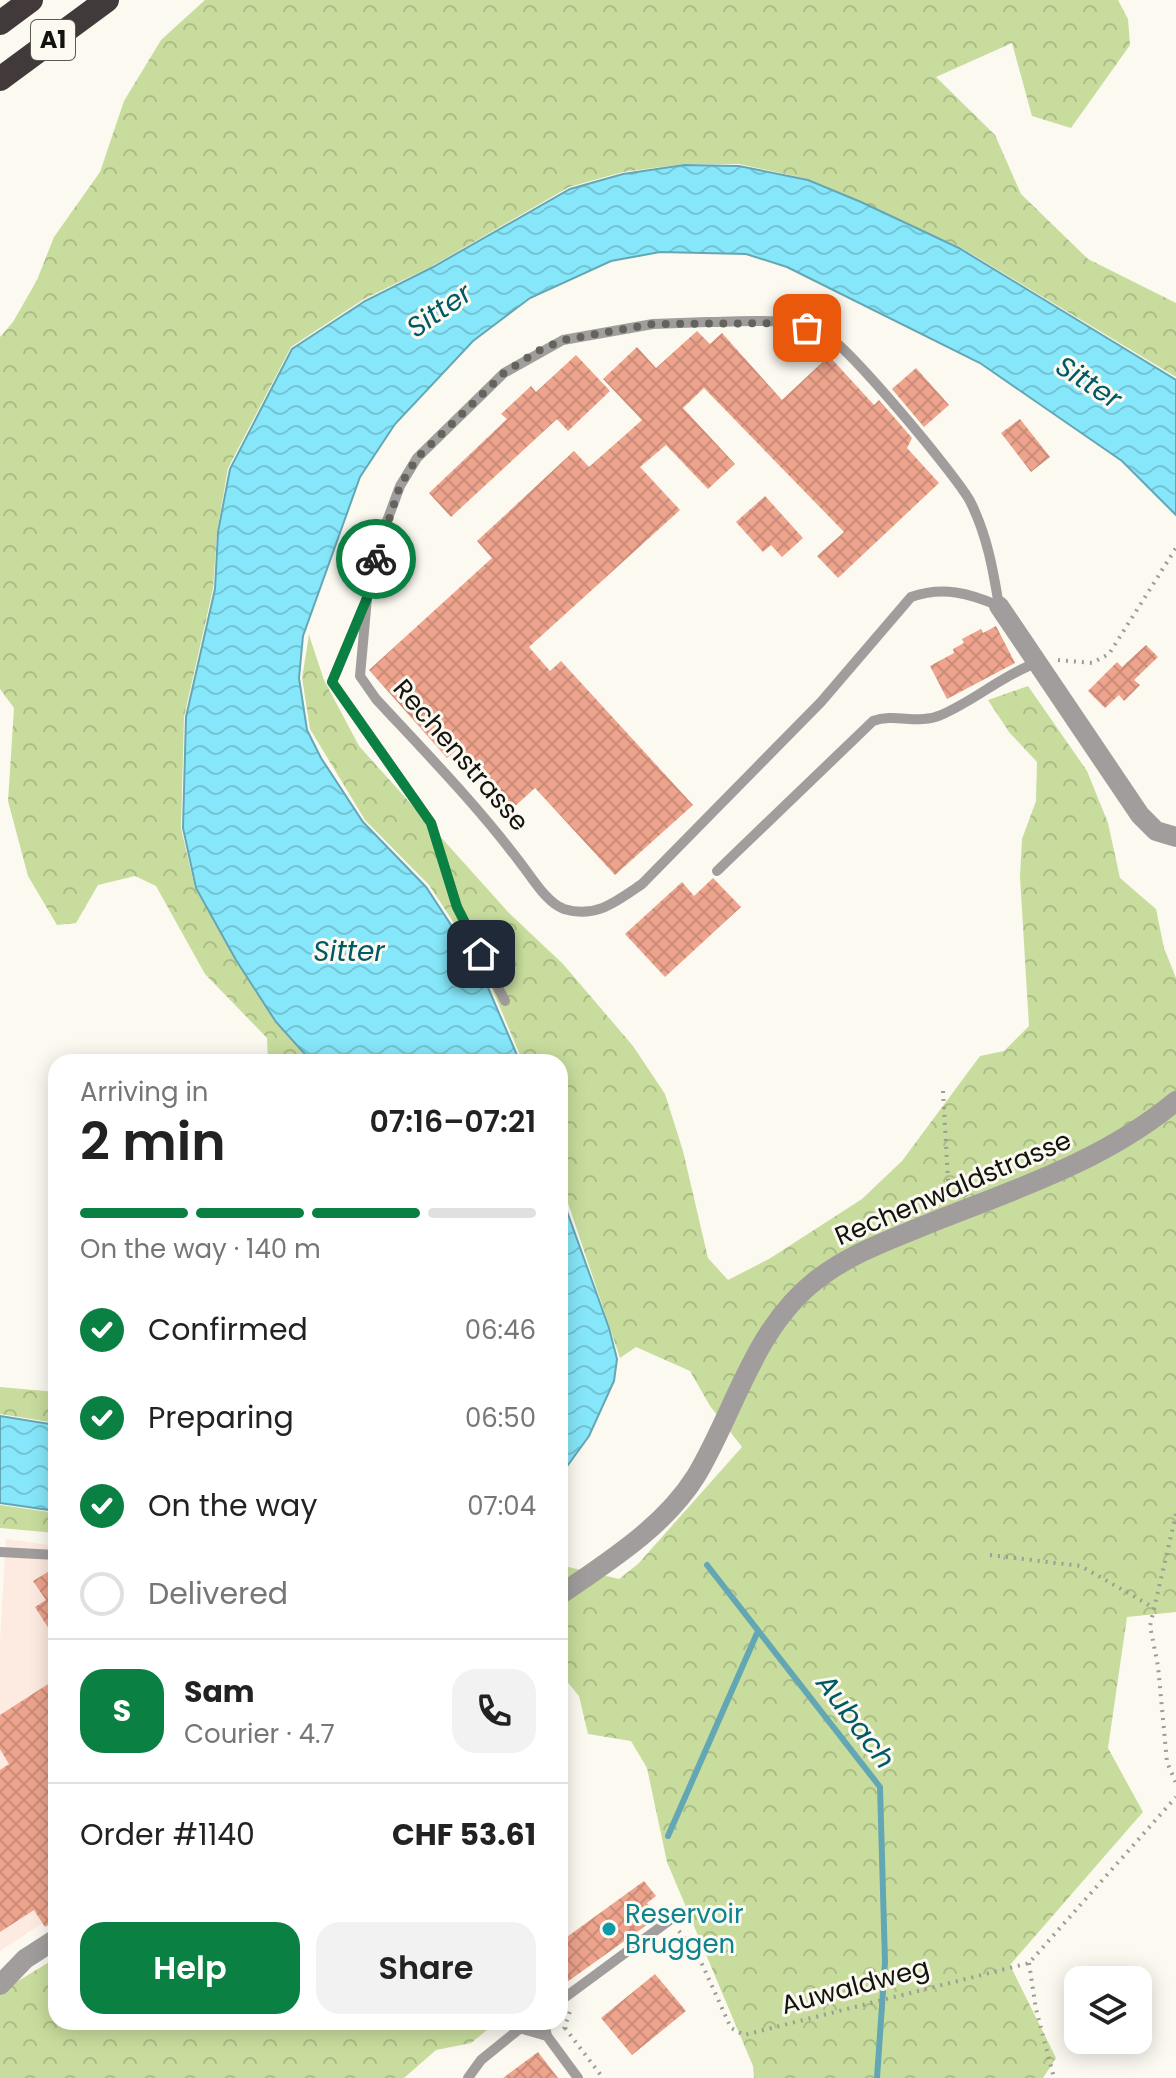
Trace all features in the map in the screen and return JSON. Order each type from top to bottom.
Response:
[{"type":"highway","name":"A1","points":[[0,23],[31,0]]},
{"type":"highway","name":"A1","points":[[0,79],[107,0]]},
{"type":"street","name":"Rechenstrasse","points":[[999,606],[1140,815],[1156,831],[1176,837]]},
{"type":"street","name":"Rechenwaldstrasse","points":[[568,1590],[614,1558],[676,1504],[711,1449],[766,1338],[790,1304],[812,1283],[862,1251],[1111,1148],[1176,1101]]},
{"type":"street","points":[[0,1985],[25,1959],[48,1944]]},
{"type":"street","points":[[0,1966],[25,1959]]},
{"type":"lane","name":"Rechenstrasse","points":[[790,323],[824,332],[873,381],[968,499],[991,553],[999,606],[972,594],[933,589],[911,597],[821,702],[642,884],[609,906],[586,914],[561,908],[538,886],[500,835],[376,699],[360,676],[367,598],[387,521],[400,486],[417,458],[504,373],[563,340],[653,324],[790,323]]},
{"type":"lane","points":[[367,598],[332,682],[431,823],[457,907],[505,1001]]},
{"type":"lane","points":[[717,871],[873,721],[887,716],[912,720],[939,717],[1036,663]]},
{"type":"lane","points":[[0,1552],[48,1555]]},
{"type":"lane","points":[[568,1995],[670,1920]]},
{"type":"lane","points":[[468,2078],[481,2060],[517,2030]]},
{"type":"lane","points":[[534,2030],[547,2036]]},
{"type":"lane","points":[[546,2030],[578,2078]]},
{"type":"path","points":[[1036,663],[1046,659],[1092,663],[1109,654],[1176,548]]},
{"type":"path","points":[[943,1091],[948,1180],[979,1204]]},
{"type":"path","points":[[1176,1514],[1150,1626],[1167,1762],[1176,1783]]},
{"type":"path","points":[[990,1555],[1081,1566],[1154,1608]]},
{"type":"path","points":[[1054,2078],[1036,2009],[1029,1963],[1176,1797]]},
{"type":"path","name":"Auwaldweg","points":[[670,1920],[697,1953],[731,2028],[744,2035],[760,2034],[1029,1963]]},
{"type":"path","points":[[547,2036],[560,2030]]},
{"type":"path","points":[[567,2030],[603,2078]]},
{"type":"shaded area","points":[[6,1539],[48,1545],[48,1919],[0,1951],[0,1642]]},
{"type":"green space","points":[[205,0],[1118,0],[1128,19],[1130,45],[1071,128],[1032,116],[1012,43],[936,77],[995,135],[1021,194],[1088,259],[1176,303],[1176,377],[960,247],[808,179],[739,164],[684,164],[623,172],[569,187],[432,266],[364,299],[291,347],[228,468],[217,532],[213,589],[184,717],[181,828],[195,888],[276,1022],[305,1054],[268,1054],[267,1038],[205,974],[156,886],[135,876],[98,885],[76,923],[57,925],[28,876],[8,801],[14,708],[0,689],[0,337],[13,322],[37,280],[54,237],[100,172],[124,101],[161,40]]},
{"type":"green space","points":[[309,635],[324,680],[359,746],[509,913],[563,964],[633,1046],[665,1094],[683,1151],[708,1258],[728,1280],[769,1259],[862,1199],[902,1161],[980,1056],[1004,1051],[1029,1026],[1020,877],[1022,839],[1036,801],[1037,762],[1009,732],[988,700],[1028,686],[1087,771],[1108,823],[1120,878],[1156,909],[1164,948],[1176,978],[1176,1612],[1127,1617],[1108,1748],[1143,1812],[1010,1965],[1056,2058],[1043,2078],[754,2078],[753,2066],[667,1862],[647,1768],[631,1741],[588,1734],[579,1696],[568,1683],[568,1567],[619,1579],[638,1564],[742,1447],[710,1406],[690,1371],[636,1347],[620,1358],[568,1203],[568,1054],[520,1054],[483,967],[429,885],[365,820],[310,729],[302,678]]},
{"type":"green space","points":[[0,1387],[48,1391],[48,1422],[0,1414]]},
{"type":"green space","points":[[0,1505],[48,1512],[48,1532],[0,1528]]},
{"type":"green space","points":[[48,1963],[48,2030],[487,2030],[471,2043],[436,2050],[404,2078],[0,2078],[0,1992]]},
{"type":"water","name":"Sitter","points":[[684,165],[739,166],[808,180],[959,248],[1176,380],[1176,515],[1122,461],[980,363],[787,267],[746,254],[660,252],[611,261],[530,298],[473,341],[395,424],[360,477],[303,636],[299,678],[307,730],[321,758],[363,822],[426,887],[480,969],[517,1054],[305,1054],[276,1022],[236,960],[196,888],[183,828],[186,717],[215,589],[218,532],[230,469],[292,349],[365,301],[433,267],[570,189],[623,174]]},
{"type":"water","points":[[568,1214],[617,1359],[614,1381],[589,1436],[568,1465]]},
{"type":"water","points":[[0,1416],[48,1424],[48,1510],[0,1503]]},
{"type":"building","points":[[697,331],[710,344],[722,333],[782,400],[829,356],[874,405],[879,400],[893,416],[912,438],[907,448],[939,483],[838,578],[817,556],[844,532],[704,388],[683,408],[735,464],[708,489],[666,445],[640,467],[680,510],[529,647],[550,671],[561,661],[693,805],[615,875],[535,788],[513,808],[459,748],[447,758],[369,670],[492,558],[477,541],[574,451],[589,467],[642,420],[603,379],[637,347],[656,368]]},
{"type":"building","points":[[576,355],[610,391],[568,431],[557,419],[451,517],[429,493],[507,419],[501,414],[531,386],[536,392]]},
{"type":"building","points":[[916,368],[949,405],[924,427],[892,389]]},
{"type":"building","points":[[1020,419],[1050,457],[1031,472],[1001,433]]},
{"type":"building","points":[[765,496],[803,538],[782,557],[771,545],[763,552],[736,522]]},
{"type":"building","points":[[996,626],[1015,663],[947,699],[930,666],[954,653],[953,649],[964,643],[962,639],[981,629],[983,633]]},
{"type":"building","points":[[1146,645],[1158,657],[1134,680],[1140,685],[1124,701],[1119,695],[1105,708],[1088,691],[1117,662],[1122,667]]},
{"type":"building","points":[[713,878],[741,907],[665,977],[625,934],[682,882],[694,896]]},
{"type":"building","points":[[48,1572],[48,1627],[35,1607],[46,1600],[33,1581]]},
{"type":"building","points":[[48,1684],[48,1925],[45,1927],[34,1910],[0,1932],[0,1770],[9,1764],[0,1749],[0,1715]]},
{"type":"building","name":"Reservoir Bruggen","points":[[644,1881],[656,1896],[647,1903],[658,1917],[568,1981],[568,1936]]},
{"type":"building","points":[[655,1974],[686,2011],[632,2055],[601,2018]]},
{"type":"building","points":[[538,2052],[558,2078],[503,2078]]},
{"type":"waterway","name":"Aubach","points":[[707,1565],[880,1787],[885,1962],[877,2078]]},
{"type":"waterway","points":[[668,1836],[758,1631]]},
{"type":"way so far","points":[[376,559],[400,486],[417,458],[504,373],[538,351],[563,340],[653,324],[790,323],[807,328]]},
{"type":"place","name":"Reservoir Bruggen","points":[[609,1929]]},
{"type":"route","points":[[376,559],[367,598],[332,682],[431,823],[457,907],[481,954]]}]
